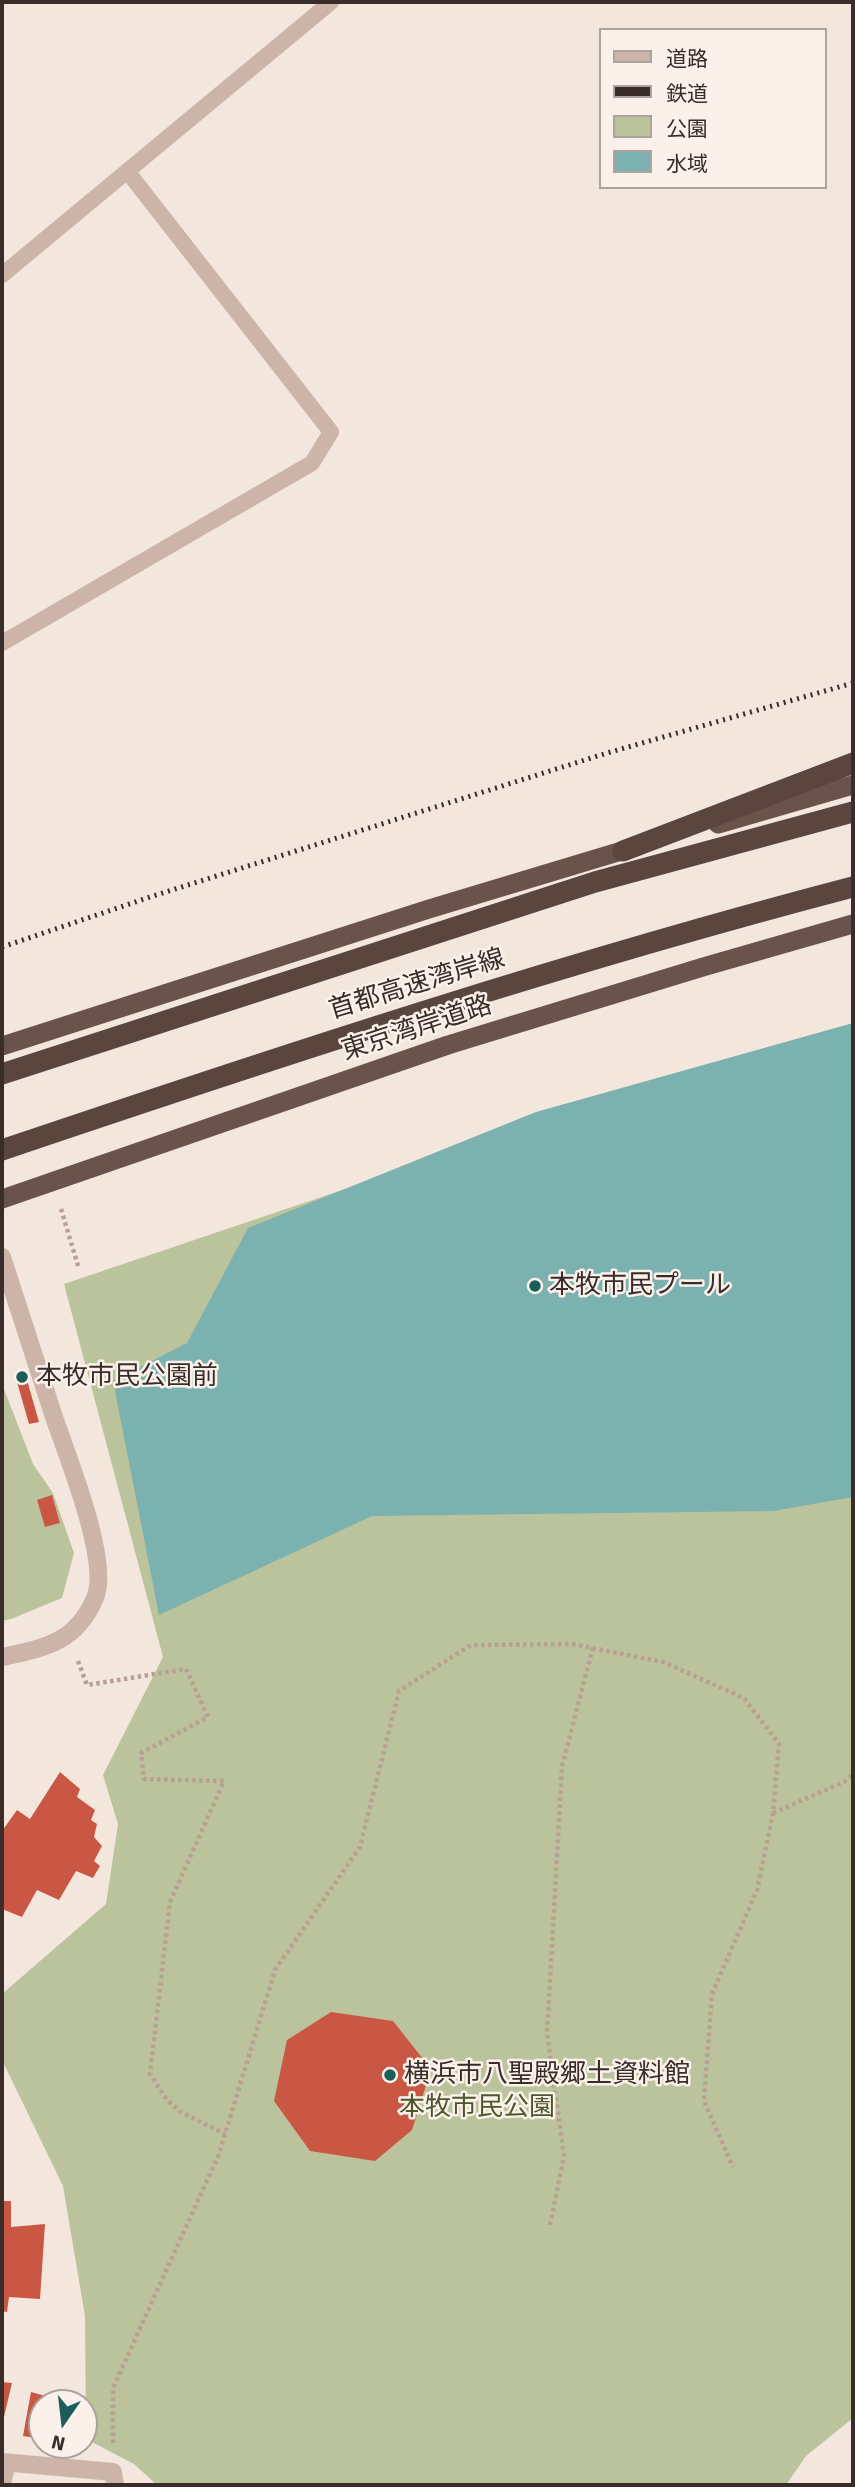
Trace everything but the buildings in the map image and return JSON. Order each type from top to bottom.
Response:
[{"type":"highway","points":[[623,851],[853,763]]},
{"type":"highway","points":[[2,1046],[442,905],[853,785]]},
{"type":"highway","name":"首都高速湾岸線","points":[[2,1074],[596,882],[853,812]]},
{"type":"highway","name":"首都高速湾岸線","points":[[2,1150],[212,1079],[585,961],[853,887]]},
{"type":"highway","name":"東京湾岸道路","points":[[2,1199],[448,1045],[853,924]]},
{"type":"street","points":[[2,1257],[88,1518],[99,1574],[96,1597],[83,1619],[68,1636],[48,1647],[2,1657]]},
{"type":"street","points":[[2,2483],[4,2463],[114,2479]]},
{"type":"lane","points":[[2,275],[331,2]]},
{"type":"lane","points":[[2,643],[312,463],[331,432],[127,171]]},
{"type":"path","points":[[68,1636],[87,1685],[186,1669],[208,1717],[141,1753],[144,1779],[224,1781],[170,1902],[150,2074],[167,2100],[181,2112],[225,2134]]},
{"type":"path","points":[[114,2479],[113,2388],[219,2154],[275,1970],[360,1847],[399,1691],[471,1645],[572,1644],[663,1662],[744,1698],[779,1744],[773,1812],[757,1891],[712,1994],[704,2101],[733,2167]]},
{"type":"path","points":[[550,2225],[564,2156],[547,2034],[562,1766],[593,1647]]},
{"type":"path","points":[[773,1812],[844,1782],[853,1774]]},
{"type":"green space","name":"本牧市民公園","points":[[853,1039],[853,2418],[806,2456],[786,2485],[157,2485],[134,2464],[98,2445],[98,2389],[86,2389],[85,2316],[63,2186],[2,2060],[2,1994],[106,1904],[118,1824],[103,1775],[163,1657],[64,1284],[564,1115]]},
{"type":"green space","points":[[2,1384],[33,1464],[53,1493],[74,1553],[62,1598],[2,1621]]},
{"type":"water","name":"本牧市民プール","points":[[853,1023],[853,1497],[773,1511],[372,1516],[159,1615],[113,1381],[187,1343],[248,1228],[536,1112]]},
{"type":"railway","points":[[2,947],[153,896],[607,753],[853,683]]},
{"type":"place","name":"本牧市民プール","points":[[535,1286]]},
{"type":"place","name":"本牧市民公園前","points":[[22,1377]]},
{"type":"place","name":"横浜市八聖殿郷土資料館","points":[[390,2075]]}]
